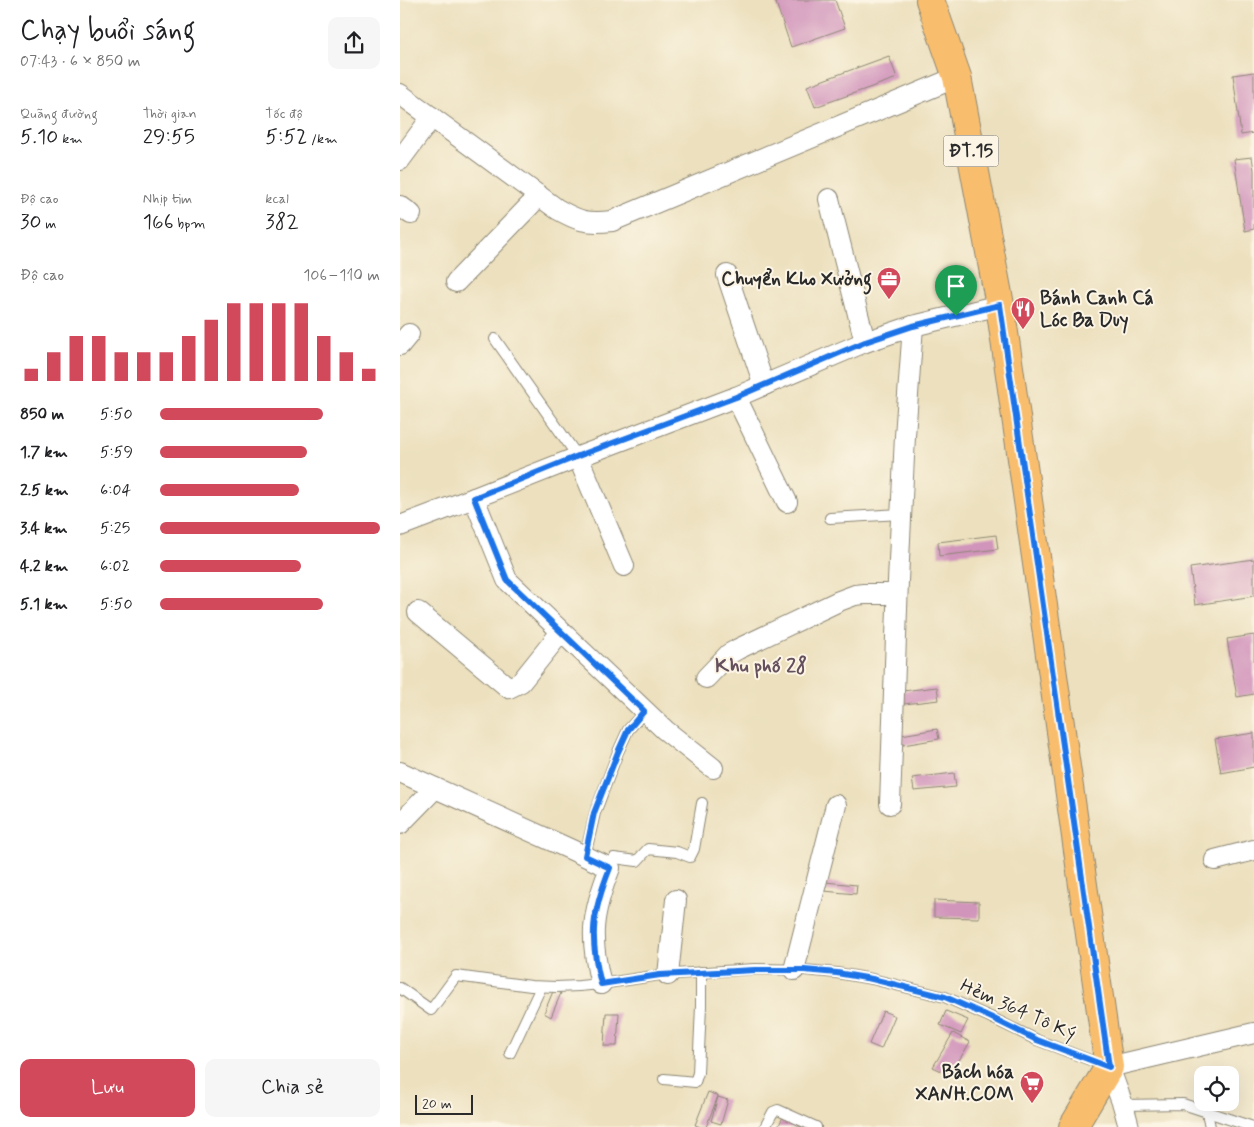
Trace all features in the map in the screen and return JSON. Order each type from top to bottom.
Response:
[{"type":"main road","name":"ĐT.15","points":[[930,0],[957,77],[1000,305],[1109,1067]]},
{"type":"main road","points":[[1073,1127],[1109,1067]]},
{"type":"street","points":[[400,94],[557,208],[585,222],[598,223],[612,221],[957,77]]},
{"type":"street","points":[[400,160],[432,117]]},
{"type":"street","points":[[456,282],[539,196]]},
{"type":"street","points":[[829,199],[865,342]]},
{"type":"street","points":[[728,275],[764,385]]},
{"type":"street","points":[[400,526],[578,456],[736,397],[865,342],[913,326],[1000,305]]},
{"type":"street","points":[[890,804],[897,594],[913,326]]},
{"type":"street","points":[[736,397],[787,502]]},
{"type":"street","points":[[578,456],[624,566]]},
{"type":"street","points":[[474,498],[507,580],[644,711],[713,768]]},
{"type":"street","points":[[706,678],[729,654],[839,601],[855,595],[897,594]]},
{"type":"street","points":[[418,612],[509,688],[521,682],[561,632]]},
{"type":"street","points":[[400,772],[610,868],[601,890],[594,918],[594,951],[601,984]]},
{"type":"street","points":[[400,824],[435,788]]},
{"type":"street","points":[[794,970],[836,805]]},
{"type":"street","points":[[1215,860],[1254,850]]},
{"type":"street","points":[[668,974],[676,900]]},
{"type":"street","points":[[1128,1127],[1123,1105],[1109,1067],[1254,1033]]},
{"type":"lane","points":[[494,339],[578,456]]},
{"type":"lane","points":[[830,518],[901,514]]},
{"type":"lane","points":[[585,856],[594,813],[618,752],[628,730],[644,711]]},
{"type":"lane","points":[[610,868],[614,858],[637,861],[648,849],[677,852],[690,857],[694,849],[702,803]]},
{"type":"lane","name":"Hẻm 364 Tô Ký","points":[[400,988],[431,1010],[456,976],[542,987],[601,984],[668,974],[701,972],[794,970],[837,973],[872,979],[945,997],[1037,1040],[1109,1067]]},
{"type":"lane","points":[[664,1079],[695,1082],[698,1073],[701,972]]},
{"type":"lane","points":[[510,1053],[542,987]]},
{"type":"lane","points":[[1123,1105],[1183,1104],[1253,1127]]},
{"type":"lane","points":[[765,1127],[773,1112],[778,1110],[816,1127]]},
{"type":"lane","points":[[1207,1112],[1210,1127]]},
{"type":"building","points":[[775,0],[835,0],[845,28],[791,47]]},
{"type":"building","points":[[889,56],[897,78],[815,107],[807,86]]},
{"type":"building","points":[[1254,72],[1254,133],[1241,135],[1233,75]]},
{"type":"building","points":[[1252,157],[1254,170],[1254,229],[1245,231],[1234,159]]},
{"type":"building","points":[[996,535],[998,549],[939,556],[938,542]]},
{"type":"building","points":[[1254,559],[1254,596],[1195,605],[1190,568]]},
{"type":"building","points":[[1254,635],[1254,694],[1237,697],[1227,639]]},
{"type":"building","points":[[937,687],[939,700],[904,704],[902,691]]},
{"type":"building","points":[[937,729],[939,739],[903,745],[901,735]]},
{"type":"building","points":[[1254,733],[1254,767],[1221,773],[1215,739]]},
{"type":"building","points":[[954,773],[956,787],[914,791],[912,778]]},
{"type":"building","points":[[825,882],[857,885],[856,894],[824,891]]},
{"type":"building","points":[[934,900],[979,902],[979,918],[934,917]]},
{"type":"building","points":[[554,989],[561,993],[551,1017],[544,1013]]},
{"type":"building","points":[[883,1011],[895,1016],[881,1049],[869,1044]]},
{"type":"building","points":[[946,1011],[968,1020],[961,1034],[940,1025]]},
{"type":"building","points":[[606,1013],[619,1013],[617,1046],[604,1046]]},
{"type":"building","points":[[953,1033],[970,1042],[950,1075],[933,1067]]},
{"type":"building","points":[[708,1092],[718,1096],[706,1127],[701,1127],[695,1125]]},
{"type":"building","points":[[718,1097],[728,1100],[721,1124],[711,1121]]},
{"type":"building","points":[[783,1117],[802,1127],[778,1127]]},
{"type":"place","name":"Chuyển Kho Xưởng","points":[[889,300]]},
{"type":"place","name":"Bánh Canh Cá Lóc Ba Duy","points":[[1023,330]]},
{"type":"place","name":"Bách hóa XANH.COM","points":[[1032,1104]]},
{"type":"district","name":"Khu phố 28","points":[[761,666]]},
{"type":"route","points":[[1000,305],[1109,1067],[1037,1040],[945,997],[904,986],[837,973],[804,970],[701,972],[660,975],[601,984],[594,951],[594,918],[601,890],[610,868],[585,856],[594,813],[618,752],[628,730],[644,711],[507,580],[474,498],[578,456],[736,397],[865,342],[913,326],[956,316],[1000,305]]}]
